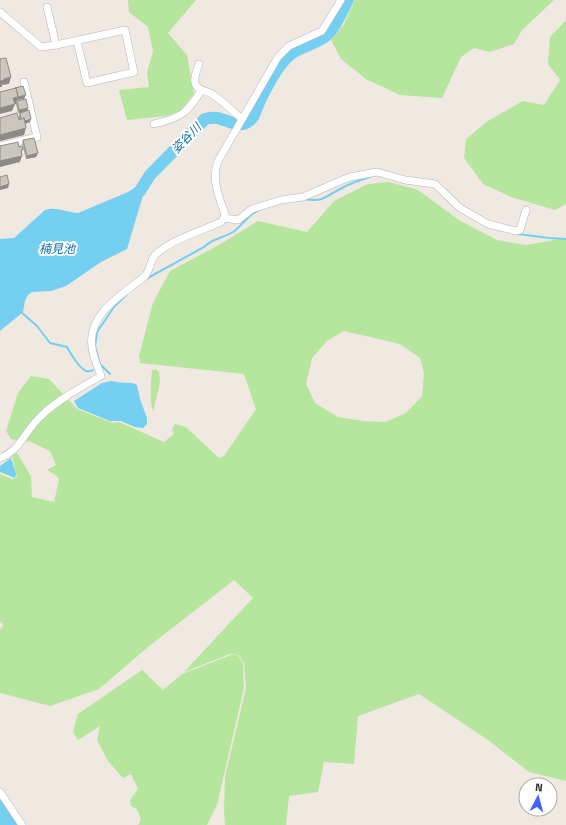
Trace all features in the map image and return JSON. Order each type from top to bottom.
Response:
[{"type":"street","points":[[0,458],[9,454],[16,448],[39,417],[53,406],[101,376],[92,346],[92,332],[94,325],[112,301],[146,275],[154,256],[178,241],[221,222],[224,218],[225,214],[214,176],[215,167],[278,57],[289,46],[322,31],[341,0]]},
{"type":"street","points":[[48,7],[56,45]]},
{"type":"street","points":[[0,12],[41,48],[125,30],[134,72],[87,83],[77,41]]},
{"type":"street","points":[[199,64],[195,84],[202,91],[211,93],[241,120]]},
{"type":"street","points":[[0,146],[37,137],[24,82]]},
{"type":"street","points":[[154,124],[176,118],[190,108],[202,91]]},
{"type":"street","points":[[224,218],[238,220],[252,210],[281,200],[303,197],[345,179],[377,172],[405,180],[435,184],[460,208],[488,224],[516,231],[520,230],[526,210]]},
{"type":"street","points":[[0,792],[22,825]]},
{"type":"green space","points":[[128,0],[196,0],[168,33],[187,55],[194,94],[180,111],[166,116],[127,120],[119,90],[149,87],[147,73],[153,51],[148,27],[129,12]]},
{"type":"green space","points":[[355,0],[554,0],[522,30],[514,44],[490,52],[474,48],[461,57],[442,98],[400,95],[366,79],[341,59],[331,40],[344,24]]},
{"type":"green space","points":[[566,20],[566,204],[555,210],[511,197],[483,184],[464,158],[466,139],[488,121],[523,101],[544,105],[560,80],[548,64],[550,37]]},
{"type":"green space","points":[[389,182],[418,190],[459,220],[497,240],[526,245],[566,238],[566,781],[558,779],[558,777],[550,777],[529,772],[488,740],[419,694],[358,716],[354,764],[324,762],[318,792],[289,796],[286,825],[225,825],[225,777],[246,688],[244,663],[239,655],[230,654],[184,672],[253,598],[234,580],[148,647],[99,689],[50,706],[0,693],[0,629],[2,628],[3,624],[0,621],[0,474],[12,479],[17,478],[12,456],[17,453],[31,476],[32,497],[54,502],[59,480],[57,476],[47,470],[56,465],[50,451],[31,442],[11,439],[6,431],[18,393],[31,376],[49,379],[77,409],[113,423],[119,422],[164,442],[174,434],[172,429],[175,424],[186,427],[219,458],[224,456],[256,409],[244,374],[140,363],[139,356],[153,303],[170,271],[219,245],[258,221],[307,232],[334,201],[368,184]],"holes":[[[344,331],[400,344],[420,358],[424,373],[422,396],[406,413],[385,422],[364,421],[338,417],[315,403],[306,384],[312,358],[327,341]]]},
{"type":"green space","points":[[156,369],[159,372],[160,382],[153,412],[151,381],[152,370]]},
{"type":"green space","points":[[231,655],[238,655],[243,663],[244,688],[217,805],[207,825],[138,825],[141,819],[137,809],[131,806],[130,800],[138,789],[131,774],[123,778],[108,761],[97,740],[100,726],[78,740],[73,732],[78,714],[142,670],[163,690],[182,674]]},
{"type":"water","name":"楠見池","points":[[137,187],[144,192],[127,249],[101,262],[66,286],[51,291],[32,292],[28,295],[25,301],[23,312],[0,331],[0,239],[14,238],[45,210],[57,209],[78,213]]},
{"type":"water","points":[[112,381],[137,385],[147,418],[147,424],[143,428],[135,427],[121,421],[110,421],[78,408],[74,401],[102,383]]},
{"type":"water","points":[[11,458],[16,474],[15,478],[0,472],[0,466]]},
{"type":"water","points":[[0,799],[19,825],[0,825]]},
{"type":"building","points":[[6,58],[11,77],[0,81],[0,59]]},
{"type":"building","points":[[23,86],[26,95],[18,97],[15,88]]},
{"type":"building","points":[[16,88],[18,97],[13,98],[15,104],[0,108],[0,92]]},
{"type":"building","points":[[26,99],[28,108],[19,110],[17,101]]},
{"type":"building","points":[[29,110],[31,119],[25,121],[24,118],[21,119],[20,113]]},
{"type":"building","points":[[17,113],[19,120],[24,118],[26,128],[0,135],[0,118]]},
{"type":"building","points":[[34,138],[38,153],[27,156],[23,140]]},
{"type":"building","points":[[18,142],[19,147],[22,146],[22,156],[0,161],[0,146]]},
{"type":"building","points":[[7,175],[9,184],[0,187],[0,177]]},
{"type":"waterway","name":"姿谷川","points":[[130,199],[140,191],[150,175],[205,119],[216,118],[237,124],[245,123],[251,119],[254,116],[269,83],[282,63],[291,54],[327,35],[331,31],[348,0]]},
{"type":"waterway","points":[[304,199],[320,200],[347,185],[370,177]]},
{"type":"waterway","points":[[146,279],[204,247],[210,242],[233,232],[257,211]]},
{"type":"waterway","points":[[518,234],[566,239]]},
{"type":"waterway","points":[[110,374],[100,364],[95,346],[97,332],[114,307],[127,294]]},
{"type":"waterway","points":[[21,312],[37,326],[50,343],[67,347],[75,360],[84,370],[93,370]]}]
